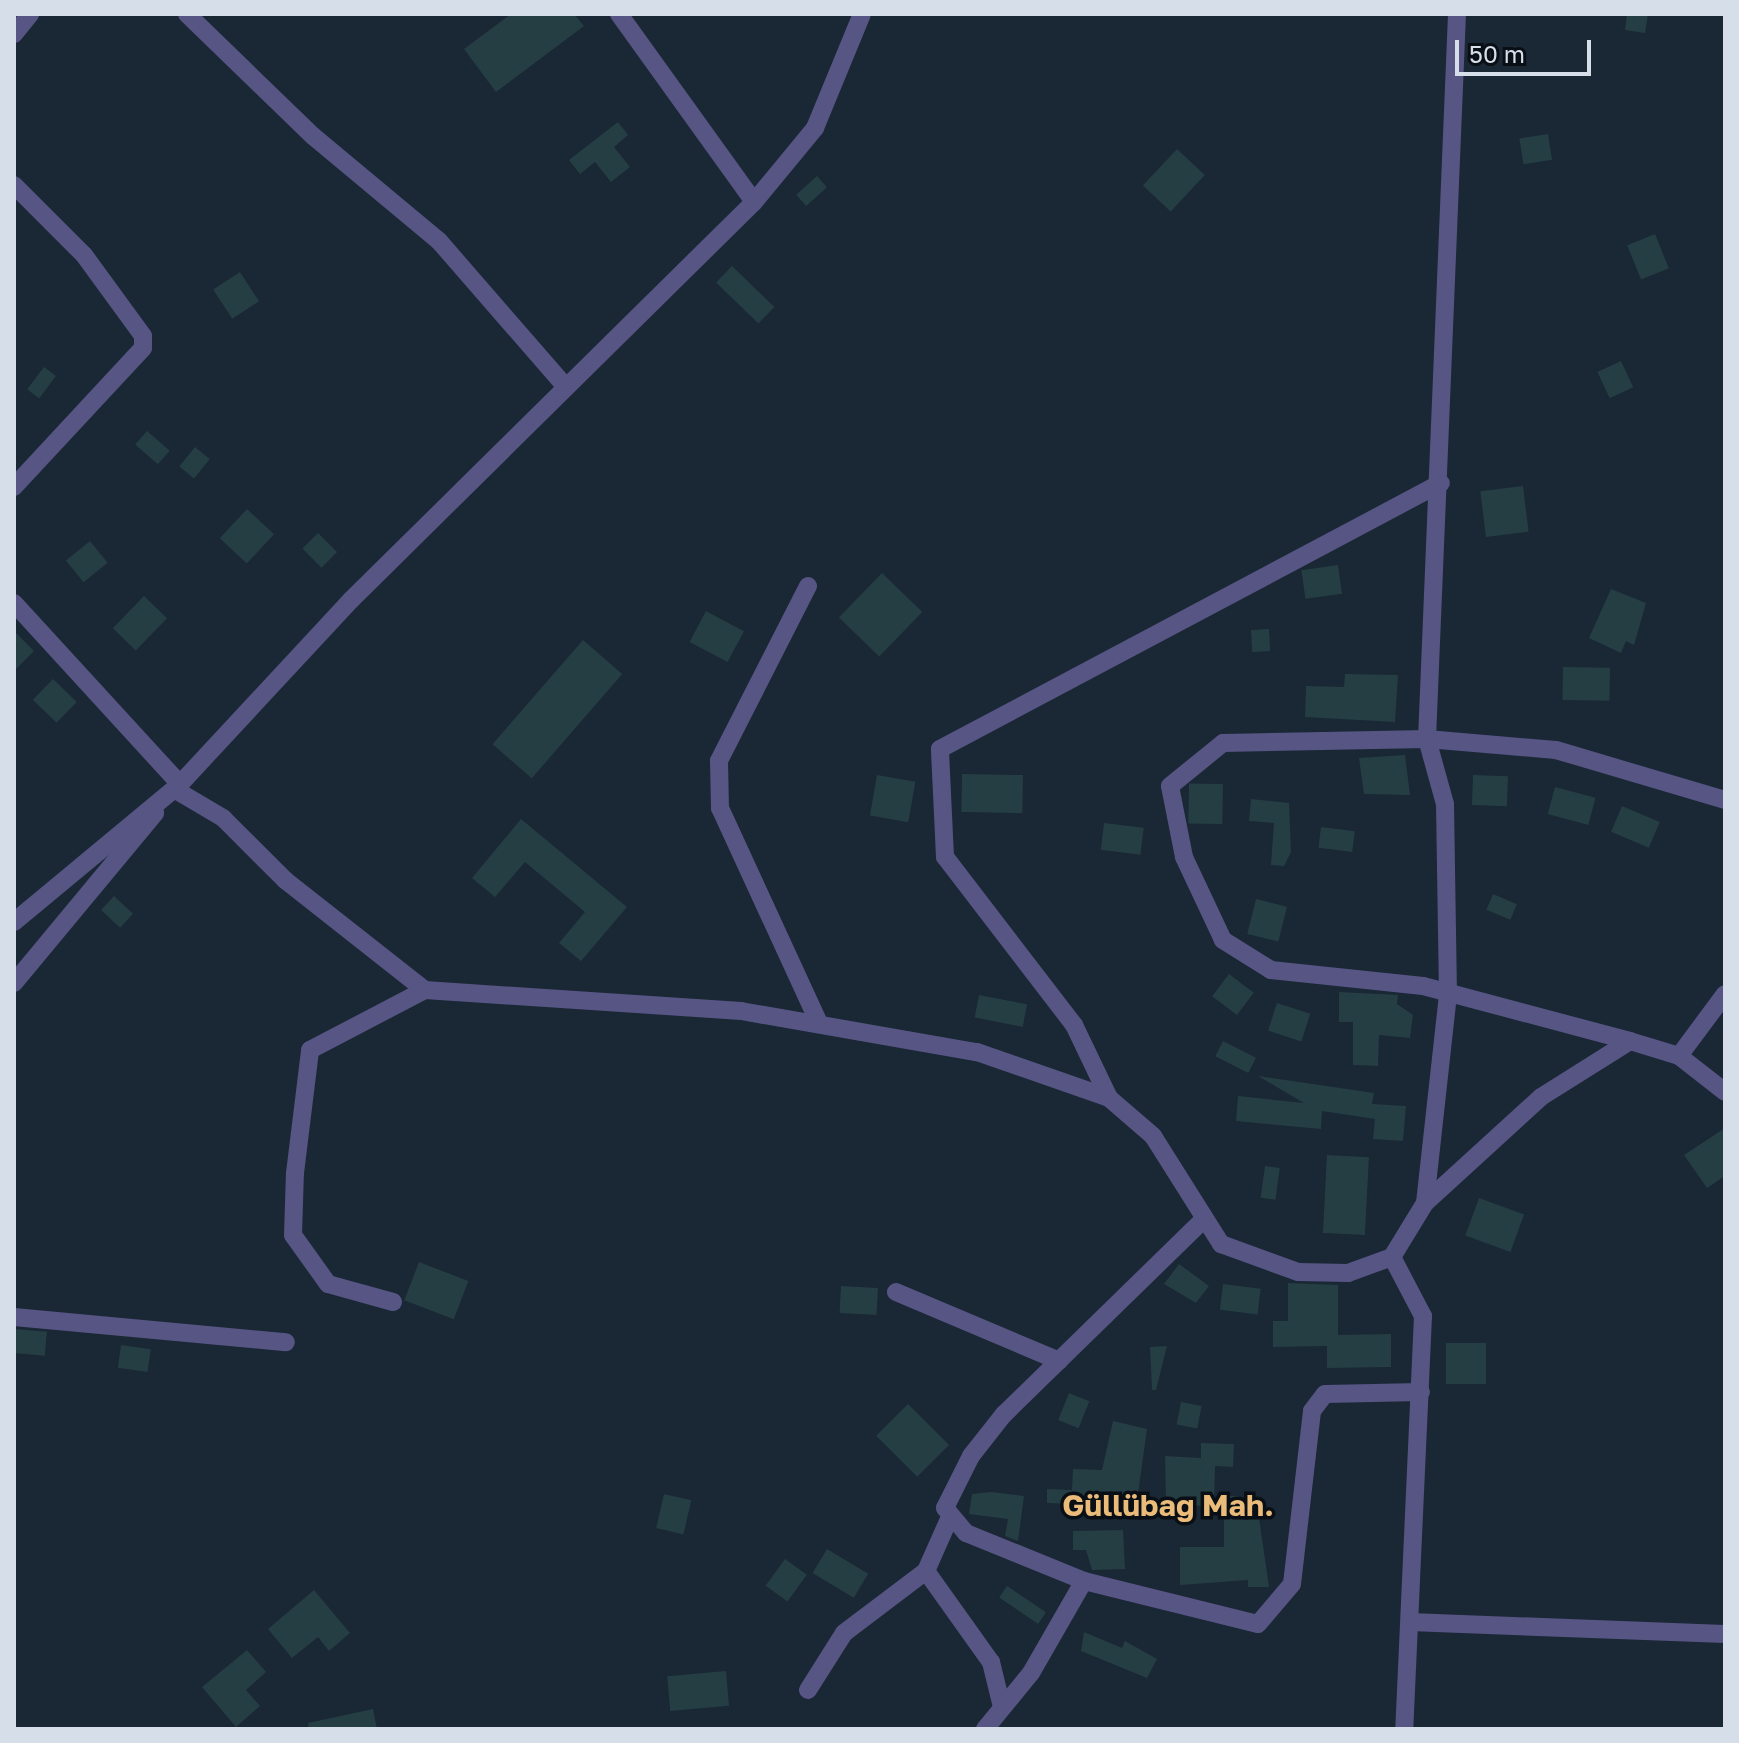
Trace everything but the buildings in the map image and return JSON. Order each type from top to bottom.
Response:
[{"type":"street","points":[[14,34],[30,14]]},
{"type":"street","points":[[187,14],[313,136],[439,241],[565,386]]},
{"type":"street","points":[[619,14],[754,202]]},
{"type":"street","points":[[14,983],[43,956],[177,786],[565,386],[754,202],[815,128],[862,14]]},
{"type":"street","points":[[1425,1203],[1448,995],[1445,804],[1427,739],[1441,483],[1457,14]]},
{"type":"street","points":[[14,185],[104,280],[134,318],[143,348],[14,487]]},
{"type":"street","points":[[1109,1098],[1074,1025],[945,857],[940,749],[1441,483]]},
{"type":"street","points":[[808,586],[719,761],[720,808],[818,1021]]},
{"type":"street","points":[[14,603],[177,786],[223,818],[285,880],[425,990]]},
{"type":"street","points":[[1725,800],[1556,750],[1427,739],[1223,743],[1170,786],[1184,857],[1223,940],[1271,970],[1448,995],[1630,1041],[1679,1056],[1725,1092]]},
{"type":"street","points":[[14,922],[177,786]]},
{"type":"street","points":[[393,1302],[328,1284],[293,1235],[295,1173],[310,1050],[425,990],[601,998],[818,1021],[977,1052],[1109,1098],[1153,1136],[1202,1221],[1221,1244],[1298,1272],[1348,1273],[1392,1257],[1425,1203],[1541,1097],[1630,1041]]},
{"type":"street","points":[[1679,1056],[1725,994]]},
{"type":"street","points":[[1202,1221],[1059,1361],[971,1456],[945,1508],[949,1519],[1020,1559],[1084,1581],[1258,1624],[1292,1584],[1312,1411],[1325,1394],[1421,1392]]},
{"type":"street","points":[[1392,1257],[1423,1316],[1404,1729]]},
{"type":"street","points":[[896,1292],[1059,1361]]},
{"type":"street","points":[[14,1317],[286,1342]]},
{"type":"street","points":[[808,1690],[844,1633],[926,1571],[949,1519]]},
{"type":"street","points":[[926,1571],[991,1662],[1001,1703]]},
{"type":"street","points":[[985,1729],[1001,1703],[1031,1673],[1084,1581]]},
{"type":"street","points":[[1410,1622],[1725,1634]]},
{"type":"district","name":"Güllübağ Mah.","points":[[1168,1505]]}]
